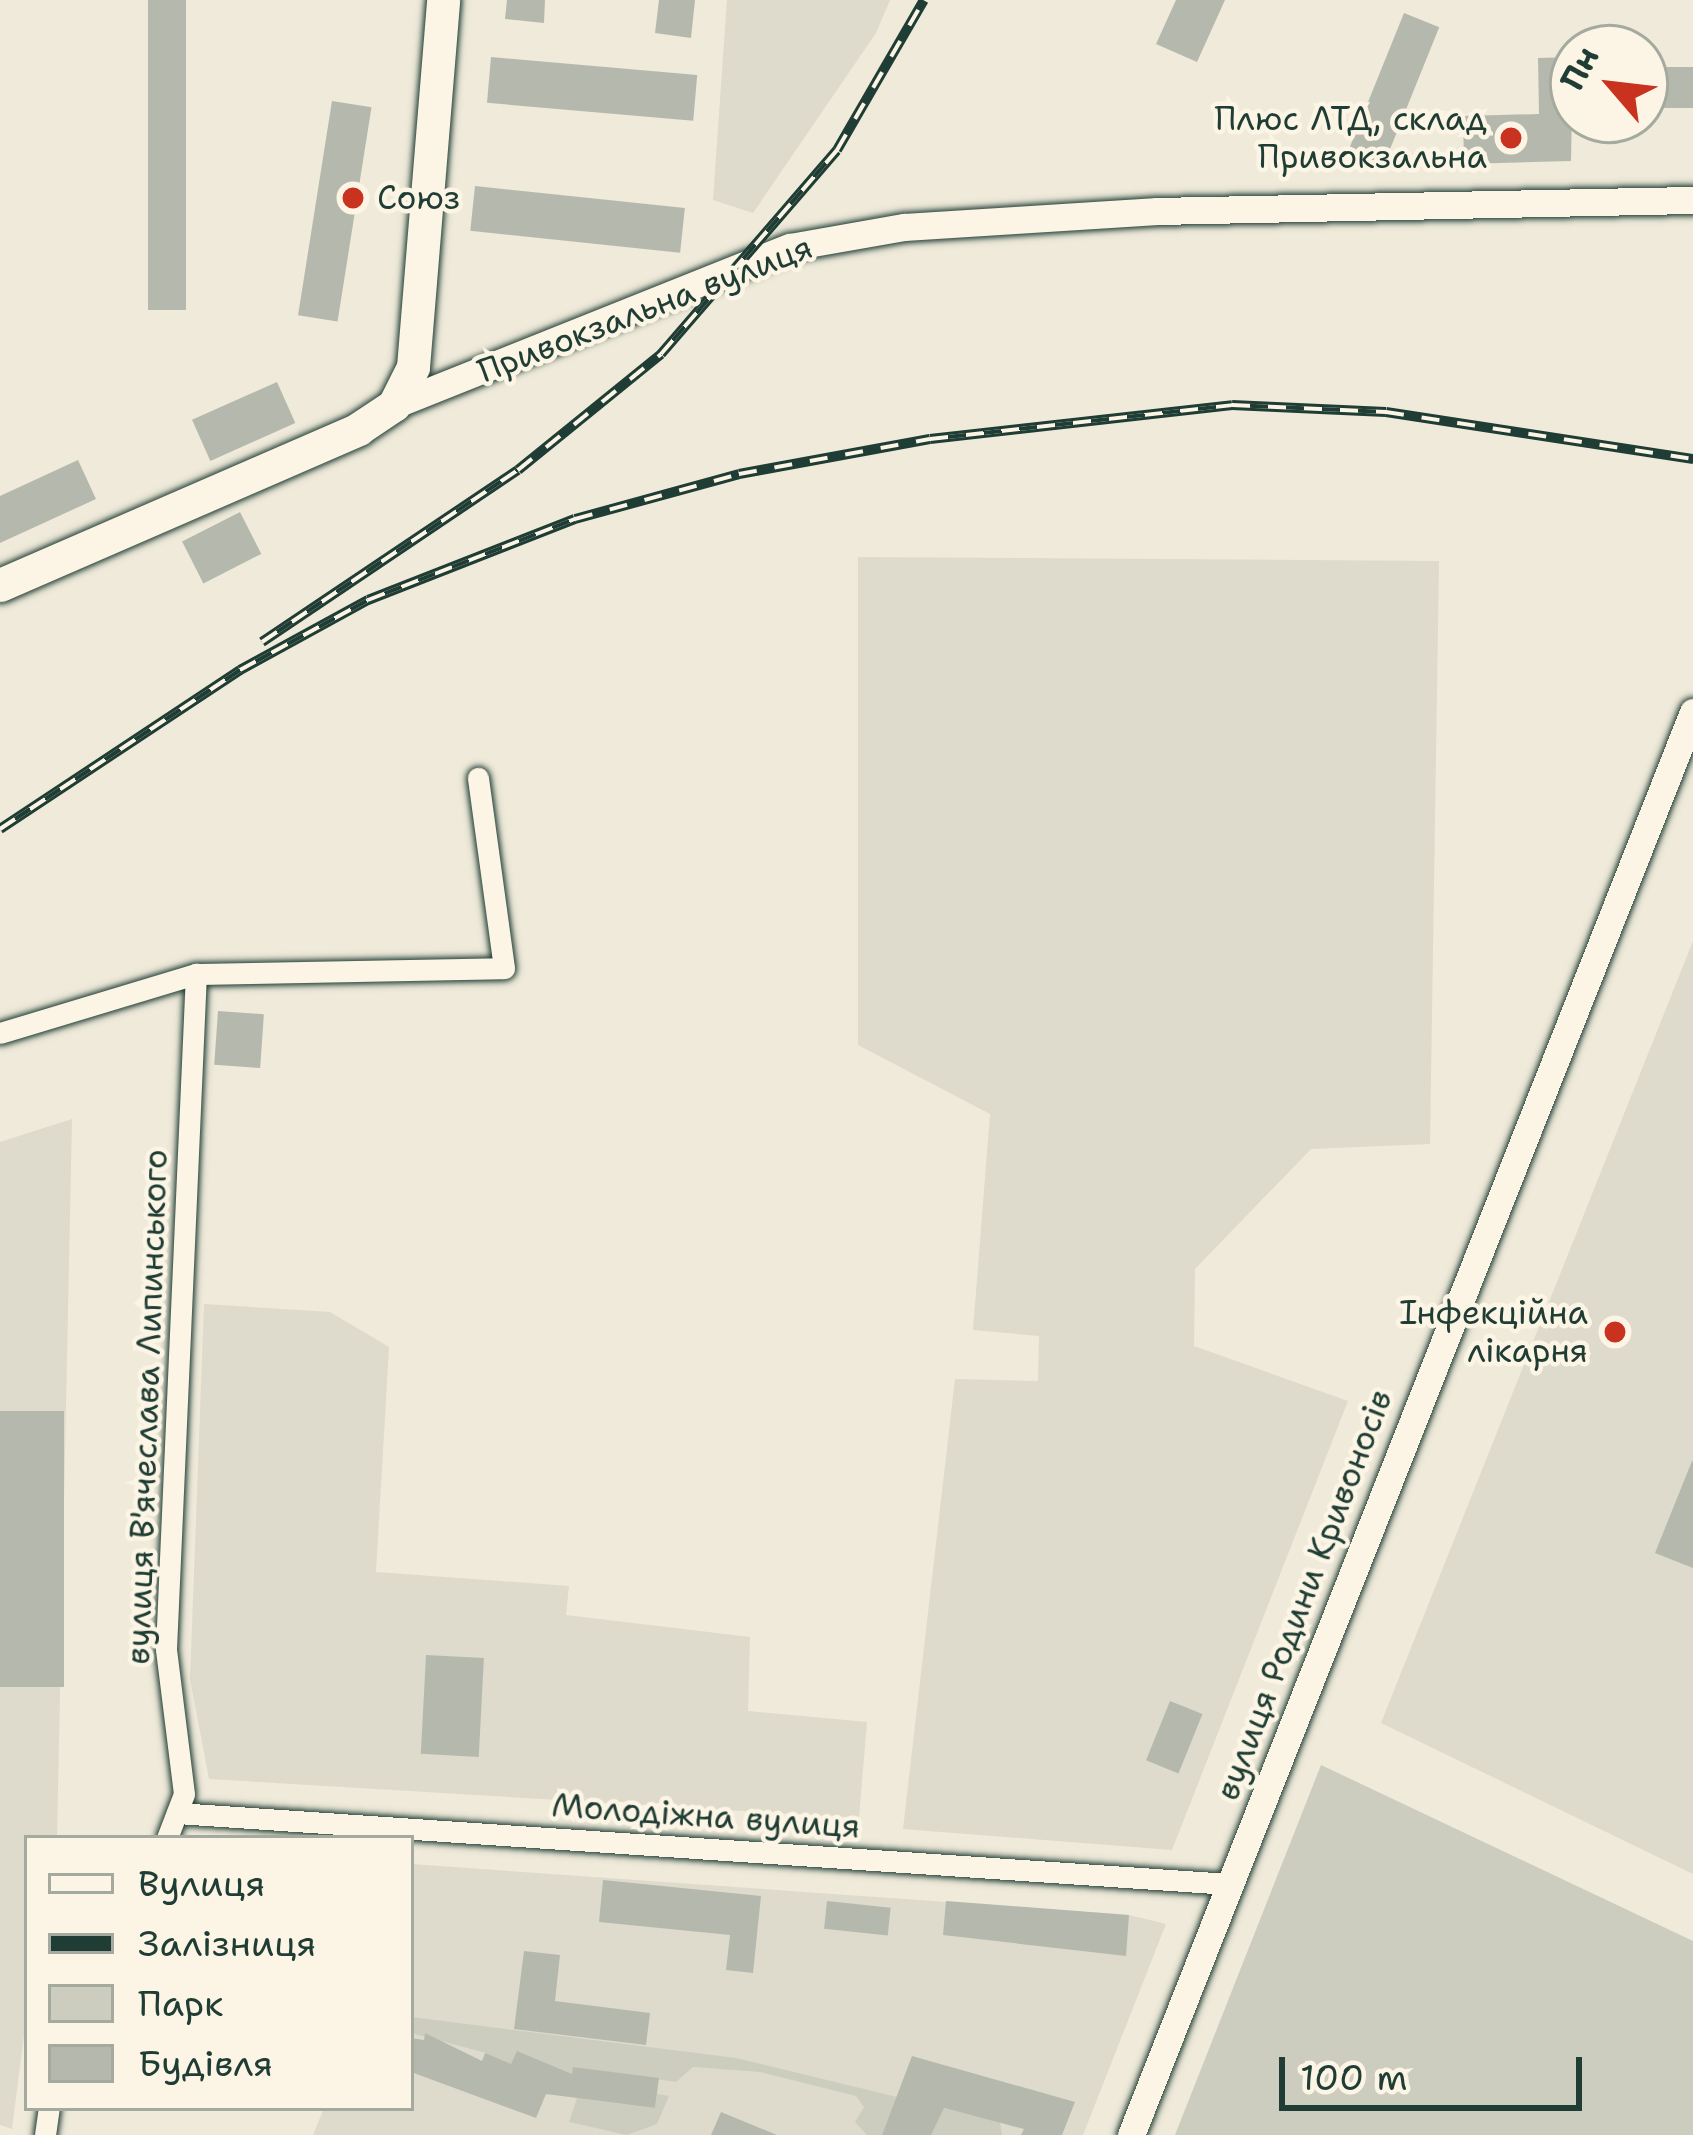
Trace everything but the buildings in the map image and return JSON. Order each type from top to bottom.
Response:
[{"type":"main road","points":[[394,405],[413,367],[443,0]]},
{"type":"main road","name":"Привокзальна вулиця","points":[[0,585],[358,429],[394,405],[790,247],[904,227],[1157,212],[1693,200]]},
{"type":"main road","name":"вулиця Родини Кривоносів","points":[[1137,2133],[1230,1884],[1693,712]]},
{"type":"street","points":[[0,1033],[196,974],[503,968],[478,778]]},
{"type":"street","name":"вулиця В'ячеслава Липинського","points":[[168,1835],[184,1794],[166,1648],[196,974]]},
{"type":"street","name":"Молодіжна вулиця","points":[[177,1813],[1230,1884]]},
{"type":"shaded area","points":[[727,0],[890,0],[876,33],[753,213],[713,200]]},
{"type":"shaded area","points":[[858,557],[1439,561],[1430,1144],[1311,1149],[1195,1269],[1194,1346],[1348,1401],[1172,1850],[903,1829],[955,1379],[1038,1381],[1039,1336],[973,1330],[990,1114],[858,1045]]},
{"type":"shaded area","name":"Інфекційна лікарня","points":[[1693,941],[1693,1874],[1381,1723]]},
{"type":"shaded area","points":[[72,1119],[57,1835],[24,1835],[24,2035],[12,2129],[0,2125],[0,1142]]},
{"type":"shaded area","points":[[204,1304],[330,1312],[389,1347],[376,1572],[569,1586],[566,1615],[750,1637],[748,1711],[867,1722],[859,1818],[209,1779],[190,1679]]},
{"type":"shaded area","points":[[414,1864],[1129,1915],[1166,1924],[1083,2135],[313,2135],[323,2111],[414,2111]]},
{"type":"green space","points":[[1321,1765],[1693,1941],[1693,2135],[1175,2135]]},
{"type":"green space","points":[[414,2017],[736,2058],[1000,2122],[1002,2135],[867,2135],[855,2122],[864,2107],[856,2096],[760,2072],[693,2067],[676,2082],[574,2067],[572,2074],[508,2072],[486,2053],[414,2034]]},
{"type":"green space","points":[[657,2094],[669,2096],[657,2124],[627,2135],[569,2122],[577,2098],[655,2108]]},
{"type":"railway","points":[[262,642],[518,470],[661,354],[837,150],[924,0]]},
{"type":"railway","points":[[0,829],[240,670],[368,600],[575,519],[739,474],[930,439],[1232,405],[1386,412],[1693,459]]},
{"type":"place","name":"Плюс ЛТД, склад Привокзальна","points":[[1511,138]]},
{"type":"place","name":"Союз","points":[[353,198]]},
{"type":"place","name":"Інфекційна лікарня","points":[[1615,1332]]}]
